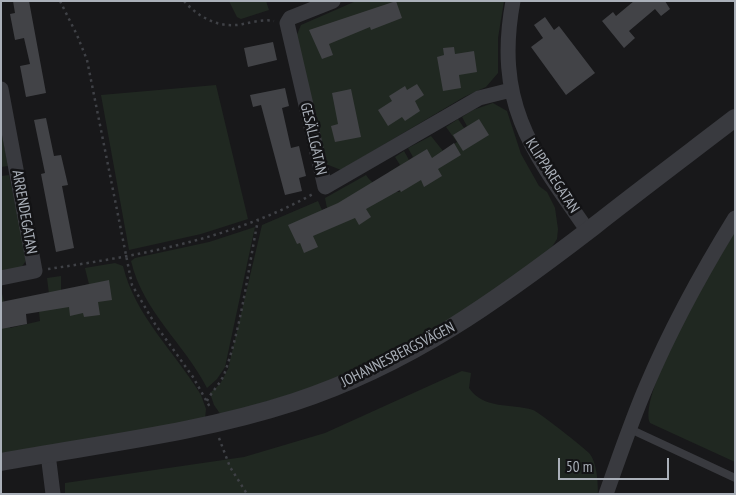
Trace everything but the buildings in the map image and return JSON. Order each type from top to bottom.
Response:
[{"type":"street","points":[[288,23],[290,18],[333,1]]},
{"type":"street","name":"KLIPPAREGATAN","points":[[513,1],[507,50],[511,90],[520,124],[532,149],[588,231]]},
{"type":"street","name":"GESÄLLGATAN","points":[[288,23],[325,187],[479,98],[511,90]]},
{"type":"street","name":"ARRENDEGATAN","points":[[1,89],[35,271],[1,278]]},
{"type":"street","name":"JOHANNESBERGSVÄGEN","points":[[1,462],[216,424],[295,402],[370,373],[409,353],[483,310],[538,270],[735,118]]},
{"type":"street","points":[[606,494],[646,387],[676,321],[708,260],[735,218]]},
{"type":"street","points":[[48,454],[53,494]]},
{"type":"lane","points":[[630,429],[735,478]]},
{"type":"path","points":[[60,1],[77,34],[87,60],[125,258],[132,285],[155,324],[178,354],[208,401],[230,467],[247,494]]},
{"type":"path","points":[[184,1],[199,16],[214,23],[236,26],[268,20],[288,23]]},
{"type":"path","points":[[35,271],[125,258],[210,236],[258,220],[291,206],[325,187]]},
{"type":"path","points":[[208,401],[215,386],[224,374],[234,343],[258,220]]},
{"type":"shaded area","points":[[229,1],[266,1],[269,10],[241,19],[237,17]]},
{"type":"shaded area","points":[[356,1],[504,1],[498,38],[498,73],[486,87],[464,97],[341,170],[326,164],[296,37],[301,25]]},
{"type":"shaded area","points":[[216,85],[248,219],[201,234],[129,250],[101,95]]},
{"type":"shaded area","points":[[493,103],[507,111],[521,154],[539,186],[547,192],[555,208],[558,229],[557,239],[548,253],[516,279],[402,348],[316,387],[221,415],[214,405],[210,393],[220,384],[228,369],[262,225],[318,201],[322,210],[327,208],[325,198],[366,175],[381,188],[400,192],[389,172],[400,165],[395,157],[404,151],[409,160],[413,157],[408,148],[431,136],[443,151],[457,142],[446,127],[458,119],[464,128],[467,126],[462,117],[473,110]]},
{"type":"shaded area","points":[[1,129],[8,166],[1,167]]},
{"type":"shaded area","points":[[9,175],[27,259],[19,271],[1,274],[1,176]]},
{"type":"shaded area","points":[[255,227],[225,367],[217,379],[207,388],[187,356],[154,312],[137,279],[131,261],[135,258],[209,242]]},
{"type":"shaded area","points":[[735,231],[735,462],[650,423],[649,407],[666,357],[697,297]]},
{"type":"shaded area","points":[[115,263],[123,266],[129,284],[146,317],[201,395],[206,409],[205,419],[1,457],[1,289],[10,328],[40,321],[39,312],[49,294],[47,278],[61,276],[61,291],[89,284],[85,268]]},
{"type":"shaded area","points":[[462,371],[471,373],[469,388],[482,400],[498,405],[533,410],[589,453],[595,467],[598,494],[65,494],[65,483],[244,457],[325,433]]}]
